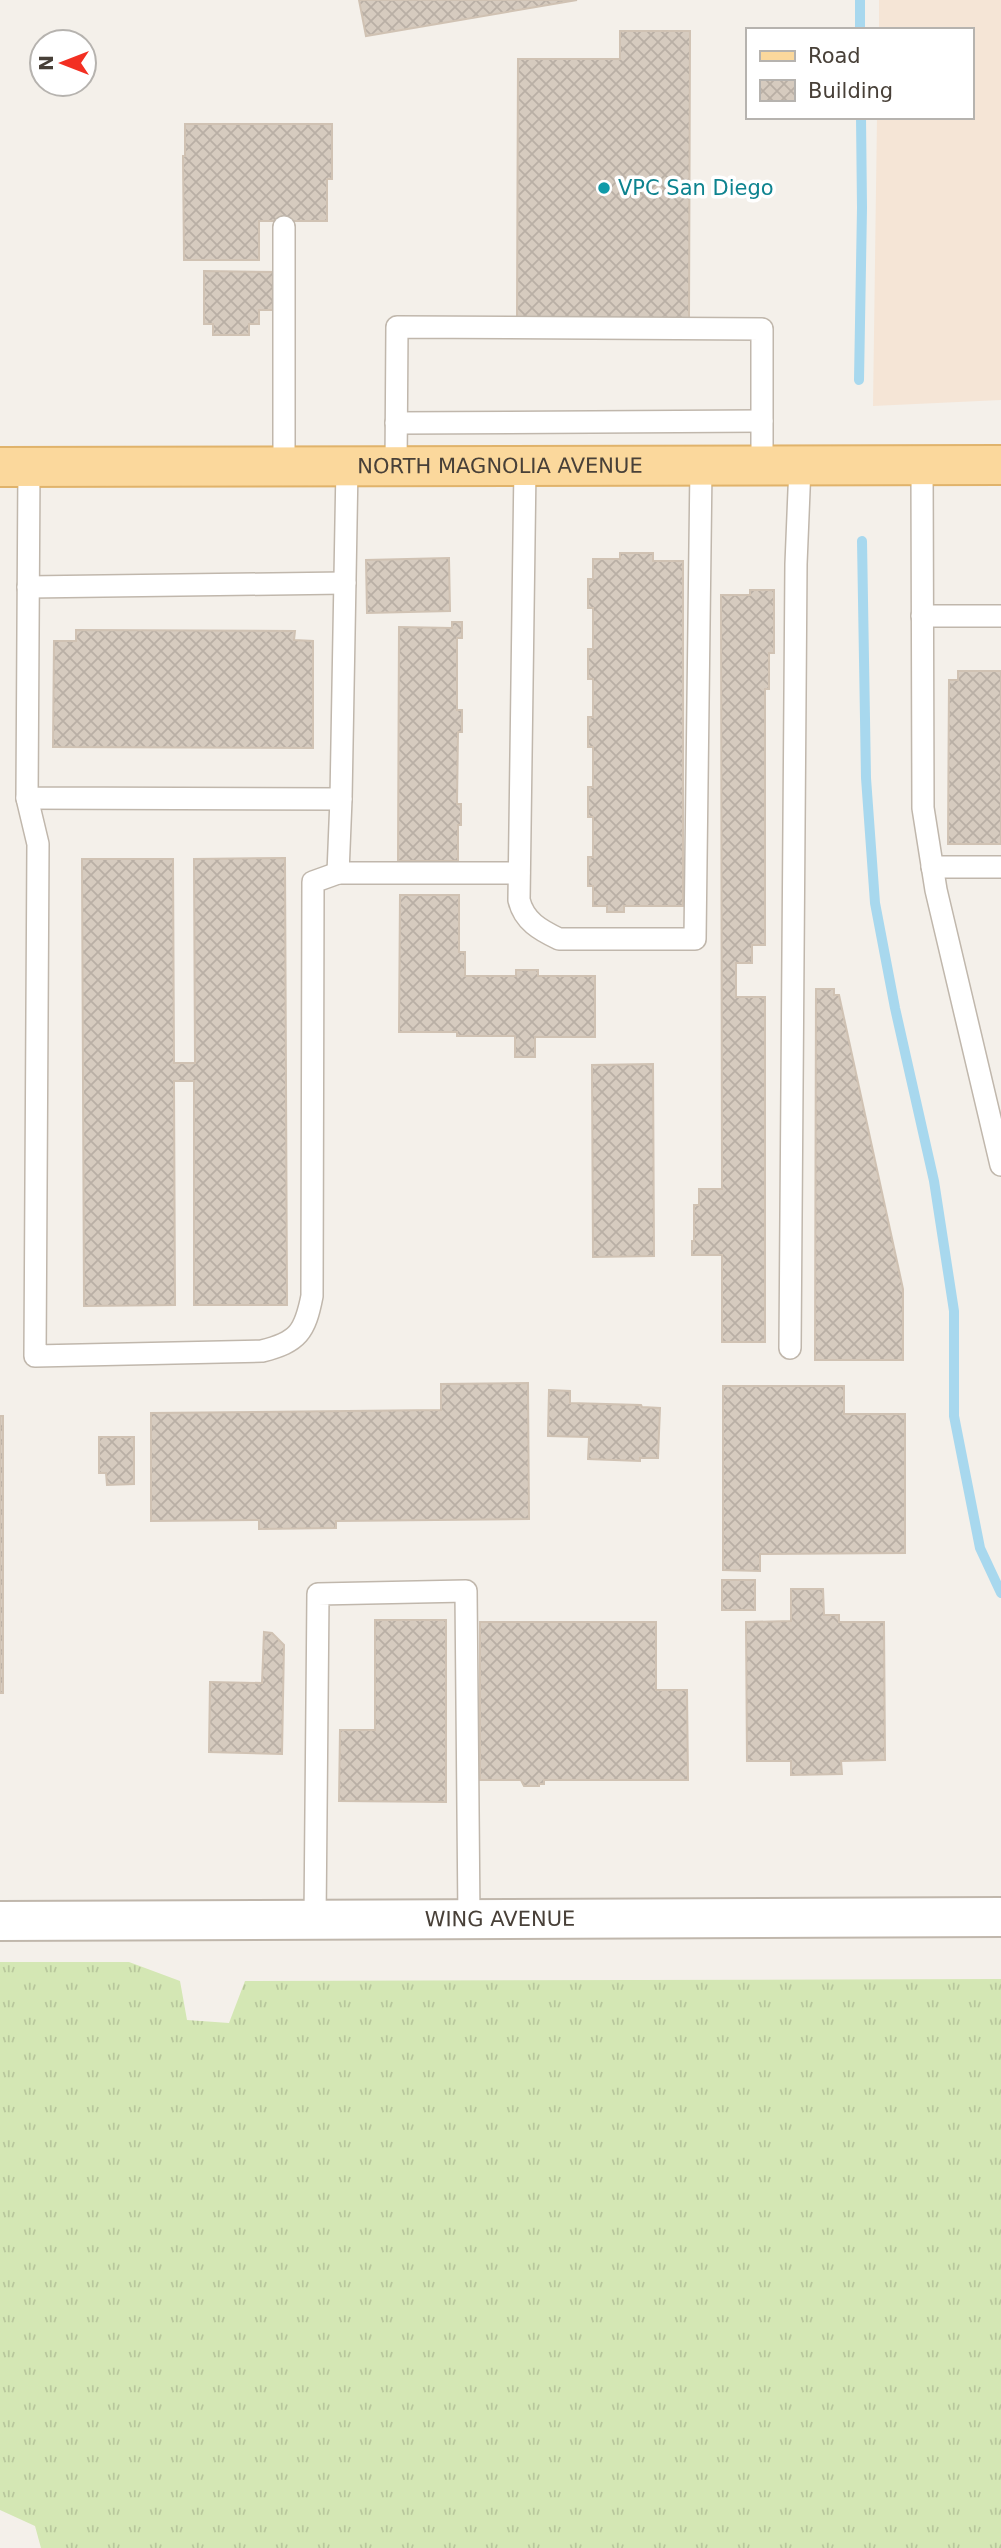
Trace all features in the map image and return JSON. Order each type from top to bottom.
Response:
[{"type":"main road","name":"NORTH MAGNOLIA AVENUE","points":[[14,467],[1001,465]]},
{"type":"street","name":"WING AVENUE","points":[[0,1921],[1001,1917]]},
{"type":"lane","points":[[284,227],[284,467]]},
{"type":"lane","points":[[396,467],[397,327],[762,329],[762,466]]},
{"type":"lane","points":[[396,423],[762,421]]},
{"type":"lane","points":[[922,465],[923,808],[936,890],[1001,1165]]},
{"type":"lane","points":[[790,1348],[796,564],[800,466]]},
{"type":"lane","points":[[14,467],[28,587],[27,798],[38,844],[36,1356],[262,1351],[295,1339],[303,1328],[312,1296],[313,882],[338,873],[519,873]]},
{"type":"lane","points":[[338,873],[347,467]]},
{"type":"lane","points":[[525,467],[519,873],[522,913],[541,931],[559,939],[695,939],[701,467]]},
{"type":"lane","points":[[28,587],[345,583]]},
{"type":"lane","points":[[922,616],[1001,616]]},
{"type":"lane","points":[[27,798],[341,799]]},
{"type":"lane","points":[[932,867],[1001,867]]},
{"type":"lane","points":[[315,1920],[318,1594],[466,1591],[468,1919]]},
{"type":"shaded area","points":[[879,0],[1001,0],[1001,400],[873,406],[877,119],[973,119],[973,28],[879,28]]},
{"type":"green space","points":[[0,1962],[129,1962],[180,1981],[187,2020],[229,2023],[245,1981],[1001,1979],[1001,2548],[41,2548],[35,2526],[0,2510]]},
{"type":"building","points":[[359,0],[577,0],[366,36]]},
{"type":"building","name":"VPC San Diego","points":[[620,31],[690,31],[689,318],[517,317],[518,59],[620,59]]},
{"type":"building","points":[[185,124],[332,124],[332,179],[327,179],[327,221],[259,221],[259,260],[184,260]]},
{"type":"building","points":[[204,271],[281,272],[281,310],[259,310],[259,324],[249,324],[249,335],[213,335],[213,324],[204,324]]},
{"type":"building","points":[[620,553],[653,553],[653,561],[683,561],[683,906],[624,906],[624,912],[607,912],[607,906],[593,906],[593,886],[588,886],[588,857],[593,857],[593,817],[588,817],[588,787],[593,787],[593,747],[588,747],[588,717],[593,717],[593,679],[588,679],[588,649],[593,649],[593,608],[588,608],[588,579],[593,579],[593,559],[620,559]]},
{"type":"building","points":[[449,558],[450,611],[367,613],[366,560]]},
{"type":"building","points":[[750,590],[774,590],[774,653],[769,653],[769,689],[765,689],[765,945],[752,945],[752,963],[736,963],[736,997],[765,997],[765,1342],[722,1342],[722,1255],[692,1255],[692,1241],[694,1205],[699,1205],[699,1189],[722,1189],[721,595],[750,595]]},
{"type":"building","points":[[452,622],[462,622],[462,638],[457,638],[457,710],[462,710],[462,732],[458,732],[457,804],[461,804],[461,825],[458,825],[458,861],[398,861],[399,627],[452,628]]},
{"type":"building","points":[[76,630],[295,631],[294,640],[313,641],[313,748],[53,747],[54,641],[76,641]]},
{"type":"building","points":[[958,671],[1001,671],[1001,844],[948,844],[949,680],[958,680]]},
{"type":"building","points":[[285,858],[287,1305],[194,1305],[194,1081],[174,1081],[175,1305],[84,1306],[82,859],[173,859],[174,1063],[195,1063],[194,859]]},
{"type":"building","points":[[400,895],[459,895],[459,952],[465,952],[465,976],[516,976],[516,970],[538,970],[538,976],[595,976],[595,1037],[535,1037],[535,1057],[515,1057],[515,1036],[399,1032]]},
{"type":"building","points":[[816,989],[834,989],[834,995],[839,995],[903,1289],[903,1360],[815,1360]]},
{"type":"building","points":[[653,1064],[654,1256],[593,1257],[592,1065]]},
{"type":"building","points":[[528,1383],[529,1519],[336,1521],[336,1528],[259,1529],[259,1520],[151,1521],[151,1413],[441,1410],[441,1384]]},
{"type":"building","points":[[723,1386],[844,1386],[844,1414],[905,1414],[905,1553],[760,1554],[760,1571],[723,1570]]},
{"type":"building","points":[[549,1390],[570,1391],[570,1403],[660,1408],[658,1458],[640,1458],[640,1461],[588,1459],[589,1437],[548,1436]]},
{"type":"building","points":[[0,1416],[3,1416],[3,1693],[0,1693]]},
{"type":"building","points":[[99,1437],[134,1437],[134,1484],[107,1485],[106,1473],[99,1473]]},
{"type":"building","points":[[722,1580],[755,1580],[755,1610],[722,1610]]},
{"type":"building","points":[[791,1589],[823,1589],[824,1615],[839,1615],[839,1622],[884,1622],[885,1760],[841,1761],[842,1774],[791,1775],[791,1761],[747,1761],[746,1622],[791,1621]]},
{"type":"building","points":[[375,1620],[446,1620],[446,1802],[339,1801],[340,1730],[375,1730]]},
{"type":"building","points":[[480,1622],[656,1622],[656,1690],[687,1690],[688,1780],[544,1780],[544,1784],[539,1786],[524,1786],[521,1780],[480,1780]]},
{"type":"building","points":[[264,1632],[272,1633],[284,1645],[282,1754],[209,1752],[210,1682],[262,1683]]},
{"type":"waterway","points":[[860,0],[860,28]]},
{"type":"waterway","points":[[859,380],[861,119]]},
{"type":"waterway","points":[[862,541],[866,778],[875,903],[895,1008],[934,1181],[954,1311],[954,1416],[980,1548],[1001,1593]]},
{"type":"place","name":"VPC San Diego","points":[[604,188]]}]
